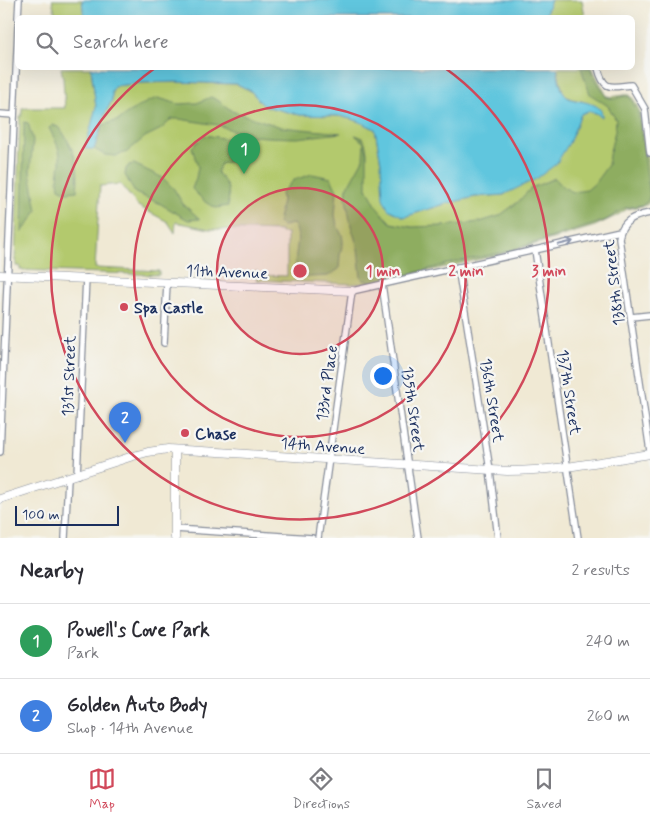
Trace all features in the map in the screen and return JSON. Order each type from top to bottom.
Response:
[{"type":"street","points":[[18,0],[18,15]]},
{"type":"street","points":[[0,452],[4,275],[16,70]]},
{"type":"street","points":[[598,70],[604,84],[611,87],[631,85],[644,109],[649,133],[650,153]]},
{"type":"street","points":[[0,114],[14,114]]},
{"type":"street","name":"11th Avenue","points":[[4,275],[352,291],[620,231],[631,219],[650,213]]},
{"type":"street","name":"138th Street","points":[[620,231],[619,238],[650,453]]},
{"type":"street","name":"137th Street","points":[[535,250],[578,538]]},
{"type":"street","name":"136th Street","points":[[458,267],[490,470],[498,538]]},
{"type":"street","name":"131st Street","points":[[77,475],[86,278]]},
{"type":"street","points":[[164,343],[167,282]]},
{"type":"street","name":"135th Street","points":[[382,284],[418,538]]},
{"type":"street","name":"133rd Place","points":[[318,538],[352,291]]},
{"type":"street","points":[[631,317],[650,314]]},
{"type":"street","name":"14th Avenue","points":[[0,499],[159,450],[507,471],[533,471],[568,467],[650,453]]},
{"type":"street","points":[[175,450],[175,538]]},
{"type":"street","points":[[66,538],[68,478]]},
{"type":"street","points":[[175,529],[312,538]]},
{"type":"green space","points":[[52,0],[82,0],[84,15],[56,15]]},
{"type":"green space","points":[[551,0],[582,0],[585,15],[545,15]]},
{"type":"green space","points":[[61,70],[91,70],[96,107],[86,148],[112,100],[112,91],[115,86],[141,83],[237,84],[251,91],[264,106],[300,115],[339,116],[358,121],[375,129],[381,163],[404,217],[475,197],[504,195],[569,143],[581,114],[588,111],[602,117],[582,101],[566,96],[563,92],[558,70],[593,70],[607,96],[630,95],[640,112],[650,178],[650,202],[646,205],[627,209],[595,226],[499,255],[375,283],[352,284],[256,280],[256,270],[258,275],[287,276],[287,233],[281,233],[281,231],[209,229],[176,222],[175,233],[168,222],[138,206],[120,184],[100,186],[95,268],[159,271],[159,275],[20,270],[20,266],[16,266],[15,261],[20,116],[22,116],[22,108],[65,108]]},
{"type":"green space","points":[[582,70],[591,70],[606,97],[614,99],[624,96],[630,97],[638,112],[650,196],[647,202],[642,205],[625,208],[606,220],[592,225],[505,252],[452,263],[375,283],[363,280],[361,277],[358,248],[351,226],[346,199],[347,188],[363,159],[364,143],[355,135],[361,137],[365,142],[367,152],[367,188],[378,209],[391,223],[412,227],[480,222],[499,216],[518,202],[531,188],[555,178],[563,187],[573,192],[587,190],[594,184],[608,165],[616,120],[608,106],[590,94]]},
{"type":"green space","points":[[211,97],[232,111],[281,127],[341,133],[297,138],[267,137],[245,135],[218,125],[172,119],[161,129],[145,137],[127,152],[116,156],[105,155],[94,149],[103,125],[119,120],[127,113],[149,101],[158,98],[179,104],[197,103]]},
{"type":"green space","points":[[24,122],[28,123],[33,140],[30,171],[37,211],[22,233]]},
{"type":"green space","points":[[53,125],[60,128],[75,158],[78,173],[77,191],[67,192],[59,188],[60,154],[49,128]]},
{"type":"green space","points":[[205,135],[233,140],[250,152],[250,158],[221,163],[217,172],[227,187],[229,195],[228,206],[216,208],[205,202],[192,189],[198,167],[192,147]]},
{"type":"green space","points":[[134,164],[163,178],[174,189],[183,204],[200,219],[188,220],[159,203],[135,193],[125,175],[129,165]]},
{"type":"green space","points":[[312,174],[331,178],[337,191],[335,215],[343,241],[339,269],[328,276],[298,276],[295,264],[298,236],[296,229],[293,224],[283,226],[278,223],[282,200],[281,193],[294,180]]},
{"type":"water","points":[[82,0],[551,0],[545,15],[84,15]]},
{"type":"water","points":[[91,70],[557,70],[561,88],[565,95],[571,99],[594,105],[601,112],[602,117],[588,111],[581,114],[569,143],[556,164],[536,179],[503,195],[475,197],[404,217],[388,209],[383,198],[381,163],[375,129],[358,121],[339,116],[300,115],[264,106],[251,91],[237,84],[141,83],[115,86],[112,91],[112,100],[105,114],[94,149],[85,149],[96,107]]},
{"type":"place","name":"Powell's Cove Park","points":[[244,174]]},
{"type":"place","name":"Spa Castle","points":[[124,307]]},
{"type":"place","name":"Chase","points":[[185,433]]},
{"type":"place","name":"Golden Auto Body","points":[[125,443]]}]
